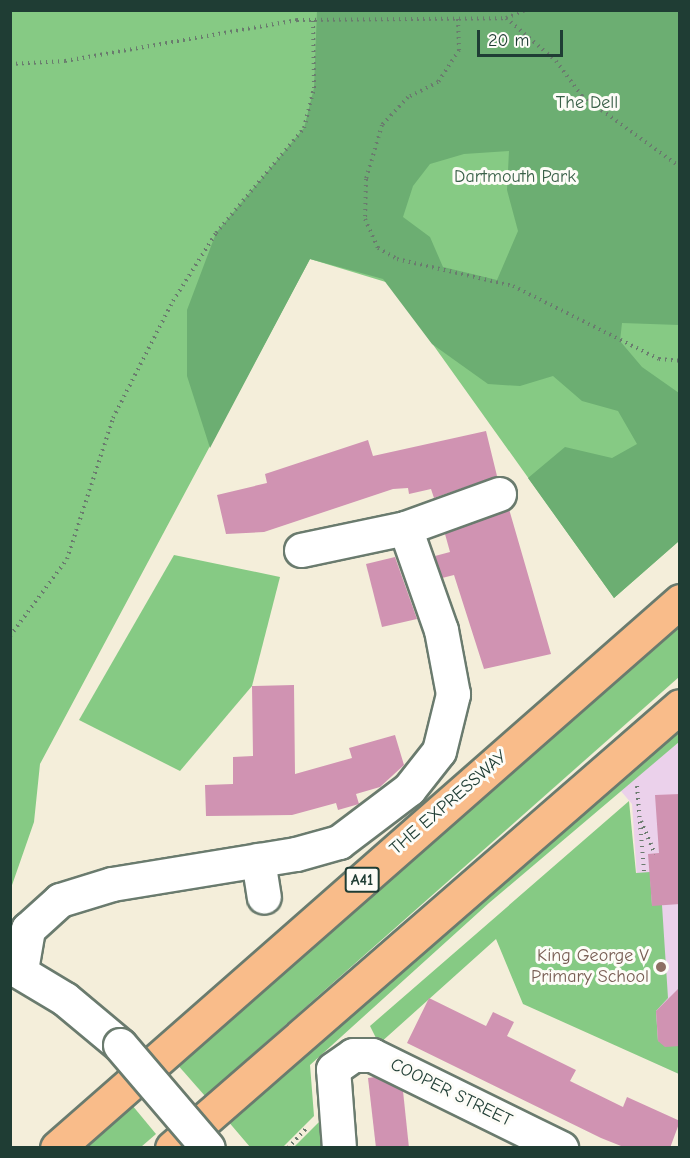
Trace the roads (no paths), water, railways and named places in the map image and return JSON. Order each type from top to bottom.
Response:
[{"type":"highway","name":"THE EXPRESSWAY","points":[[57,1148],[675,604]]},
{"type":"highway","points":[[172,1148],[680,706]]},
{"type":"street","points":[[301,550],[405,528],[499,494]]},
{"type":"street","points":[[208,1148],[120,1045],[16,968],[28,929],[60,900],[112,884],[258,860],[339,842],[409,789],[439,751],[453,694],[441,630],[405,528]]},
{"type":"street","points":[[258,860],[264,897]]},
{"type":"street","name":"COOPER STREET","points":[[339,1148],[333,1069],[353,1055],[372,1055],[561,1148]]},
{"type":"place","name":"King George V Primary School","points":[[661,967]]},
{"type":"park label","name":"The Dell","points":[[587,103]]},
{"type":"park label","name":"Dartmouth Park","points":[[515,177]]}]
